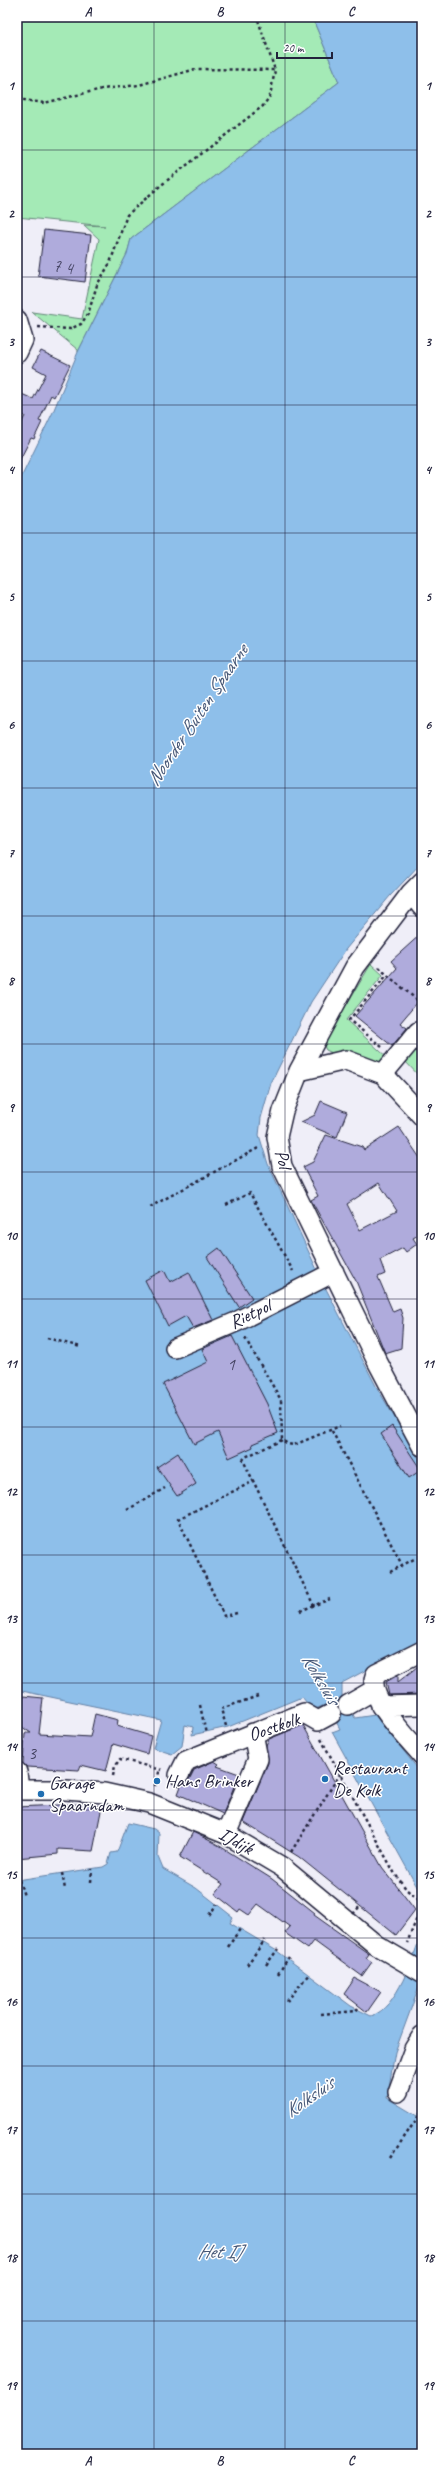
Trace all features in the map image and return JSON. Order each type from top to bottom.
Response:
[{"type":"street","points":[[17,353],[22,340],[18,324]]},
{"type":"street","name":"Pol","points":[[418,894],[355,967],[299,1071],[285,1104],[277,1137],[282,1166],[329,1275],[422,1446]]},
{"type":"street","points":[[383,1074],[418,1032],[422,1038]]},
{"type":"street","points":[[299,1071],[346,1060],[383,1074],[422,1116]]},
{"type":"street","name":"Rietpol","points":[[175,1348],[236,1322],[329,1275]]},
{"type":"street","points":[[422,1651],[376,1674],[377,1698],[422,1755]]},
{"type":"street","points":[[348,1705],[377,1698],[422,1705]]},
{"type":"street","name":"Oostkolk","points":[[180,1775],[186,1760],[253,1733],[304,1713],[325,1717]]},
{"type":"street","points":[[226,1834],[258,1759],[253,1733]]},
{"type":"street","name":"IJdijk","points":[[18,1784],[104,1793],[149,1803],[226,1834],[282,1867],[376,1945],[405,1953],[422,1972]]},
{"type":"street","points":[[398,2092],[414,2049],[422,2036]]},
{"type":"path","points":[[18,324],[70,329],[81,324],[88,314],[97,285],[110,263],[127,216],[160,186],[263,106],[270,96],[275,70],[257,17]]},
{"type":"path","points":[[17,99],[44,102],[102,89],[139,85],[196,69],[275,70]]},
{"type":"path","points":[[395,1059],[349,1020],[387,974],[422,1004]]},
{"type":"path","points":[[150,1207],[264,1144]]},
{"type":"path","points":[[226,1205],[250,1193],[302,1288]]},
{"type":"path","points":[[236,1322],[281,1400],[282,1440]]},
{"type":"path","points":[[47,1338],[81,1347]]},
{"type":"path","points":[[282,1440],[288,1444],[294,1444],[332,1431],[340,1426]]},
{"type":"path","points":[[332,1431],[402,1565]]},
{"type":"path","points":[[282,1440],[245,1457],[243,1460],[314,1606]]},
{"type":"path","points":[[237,1613],[224,1616],[178,1519],[254,1481]]},
{"type":"path","points":[[127,1510],[165,1488]]},
{"type":"path","points":[[390,1572],[414,1559]]},
{"type":"path","points":[[300,1611],[330,1599]]},
{"type":"path","points":[[227,1728],[221,1709],[258,1696]]},
{"type":"path","points":[[200,1705],[206,1732]]},
{"type":"path","name":"Oostkolk","points":[[325,1717],[322,1742],[395,1874],[407,1890],[419,1900],[421,1908],[405,1953]]},
{"type":"path","points":[[113,1775],[115,1766],[120,1759],[160,1769]]},
{"type":"path","points":[[282,1867],[340,1774]]},
{"type":"path","points":[[91,1882],[92,1870]]},
{"type":"path","points":[[62,1873],[65,1889]]},
{"type":"path","points":[[19,1880],[24,1896]]},
{"type":"path","points":[[209,1915],[217,1904]]},
{"type":"path","points":[[354,1914],[361,1905]]},
{"type":"path","points":[[228,1947],[240,1929]]},
{"type":"path","points":[[247,1966],[265,1940]]},
{"type":"path","points":[[266,1965],[278,1949]]},
{"type":"path","points":[[278,1974],[289,1957]]},
{"type":"path","points":[[287,2001],[309,1974]]},
{"type":"path","points":[[321,2014],[356,2011],[358,2008]]},
{"type":"path","points":[[390,2158],[418,2117],[422,2120]]},
{"type":"green space","points":[[17,17],[312,17],[339,82],[131,239],[127,254],[78,352],[78,350],[32,312],[82,319],[99,239],[84,225],[105,226],[17,217]]},
{"type":"green space","points":[[371,964],[383,975],[346,1020],[390,1060],[384,1069],[334,1054],[326,1050],[323,1044]]},
{"type":"green space","points":[[418,1042],[422,1047],[422,1079],[403,1059]]},
{"type":"water","points":[[312,17],[422,17],[422,862],[390,896],[346,949],[311,1002],[271,1083],[261,1118],[259,1135],[268,1164],[325,1287],[376,1386],[422,1464],[422,1640],[342,1683],[342,1696],[355,1718],[375,1715],[422,1774],[422,1896],[332,1732],[340,1729],[327,1704],[313,1710],[302,1697],[228,1727],[192,1735],[193,1727],[185,1725],[182,1746],[172,1754],[153,1748],[161,1720],[17,1690],[17,486],[53,412],[78,352],[127,254],[131,239],[339,82]]},
{"type":"water","name":"Het IJ","points":[[128,1823],[154,1829],[159,1833],[158,1857],[163,1869],[196,1888],[233,1917],[230,1923],[277,1951],[351,2006],[371,2016],[380,2011],[389,2003],[396,1993],[409,1968],[422,1933],[422,1979],[395,2052],[387,2098],[417,2116],[422,2109],[422,2454],[17,2454],[17,1880],[103,1867],[108,1864],[111,1853],[117,1852]]},
{"type":"building","points":[[44,230],[91,235],[85,282],[38,276]]},
{"type":"building","points":[[41,351],[70,365],[54,397],[51,395],[39,421],[42,422],[34,439],[31,438],[17,465],[17,432],[25,416],[17,412],[17,392],[33,399],[46,374],[33,367]]},
{"type":"building","points":[[422,933],[422,997],[400,1023],[407,1028],[392,1046],[355,1016],[397,968],[391,961]]},
{"type":"building","points":[[321,1101],[347,1112],[337,1137],[301,1122],[315,1115]]},
{"type":"building","points":[[399,1127],[422,1161],[422,1233],[413,1238],[417,1244],[406,1252],[403,1248],[380,1260],[385,1274],[378,1277],[393,1312],[400,1309],[403,1318],[401,1348],[385,1353],[356,1281],[311,1200],[318,1196],[303,1167],[313,1162],[326,1135],[362,1147],[364,1150]],"holes":[[[379,1183],[397,1211],[360,1230],[347,1204]]]},
{"type":"building","points":[[219,1248],[252,1298],[239,1307],[207,1257]]},
{"type":"building","points":[[164,1270],[170,1282],[189,1272],[213,1320],[193,1328],[186,1316],[168,1326],[145,1280]]},
{"type":"building","points":[[232,1336],[267,1404],[278,1433],[252,1444],[253,1447],[229,1458],[218,1432],[194,1444],[163,1384],[208,1362],[202,1349]]},
{"type":"building","points":[[392,1426],[421,1470],[409,1478],[381,1434]]},
{"type":"building","points":[[178,1453],[196,1484],[177,1496],[157,1467]]},
{"type":"building","points":[[422,1663],[422,1694],[389,1695],[386,1682],[398,1675],[398,1682]]},
{"type":"building","points":[[23,1696],[43,1698],[39,1734],[90,1737],[95,1714],[118,1720],[117,1726],[151,1736],[147,1754],[113,1744],[106,1771],[81,1765],[79,1770],[27,1767],[23,1764],[25,1733],[31,1733],[22,1727],[22,1721],[20,1720]]},
{"type":"building","points":[[303,1725],[382,1867],[415,1910],[396,1935],[299,1857],[243,1822],[268,1763],[266,1745],[269,1739]]},
{"type":"building","points":[[214,1761],[219,1764],[217,1766],[239,1774],[223,1814],[178,1794],[181,1786],[189,1780],[194,1770]]},
{"type":"building","points":[[80,1804],[102,1806],[93,1851],[58,1849],[58,1854],[17,1858],[17,1807]]},
{"type":"building","points":[[193,1832],[218,1845],[272,1879],[315,1913],[314,1915],[369,1954],[366,1958],[372,1962],[362,1976],[314,1941],[308,1949],[285,1933],[290,1927],[258,1904],[249,1915],[240,1909],[238,1912],[215,1894],[223,1884],[180,1857]]},
{"type":"building","points":[[355,1978],[381,1992],[367,2012],[344,1994]]},
{"type":"place","name":"Restaurant De Kolk","points":[[325,1779]]},
{"type":"place","name":"Hans Brinker","points":[[157,1781]]},
{"type":"place","name":"Garage Spaarndam","points":[[41,1794]]},
{"type":"water label","name":"Noorder Buiten Spaarne","points":[[197,715]]},
{"type":"water label","name":"Kolksluis","points":[[321,1679]]},
{"type":"water label","name":"Kolksluis","points":[[309,2097]]}]
